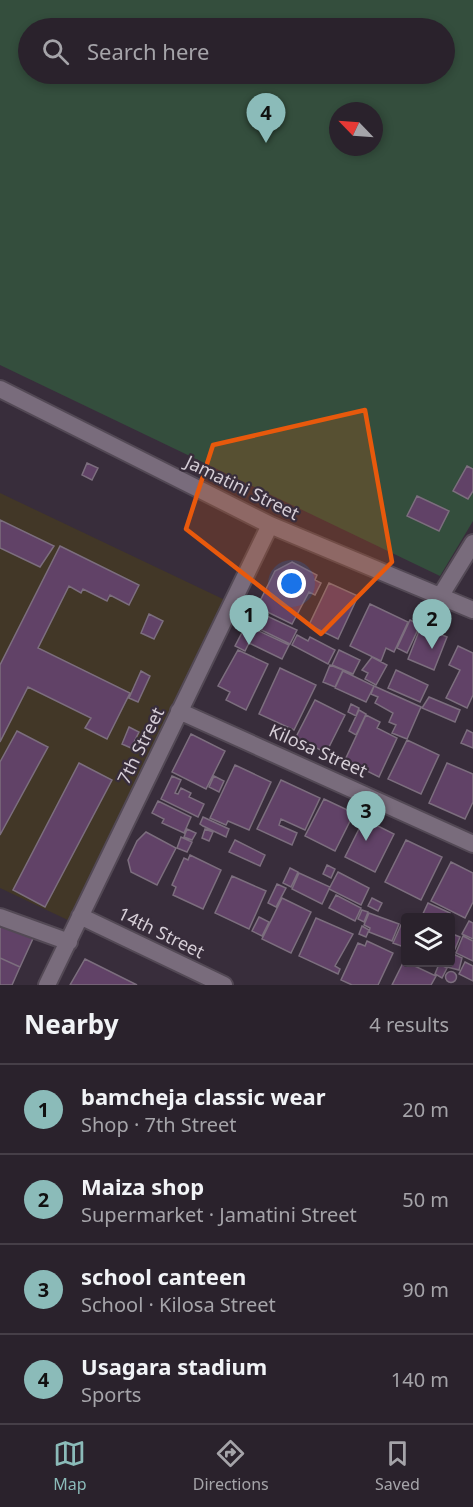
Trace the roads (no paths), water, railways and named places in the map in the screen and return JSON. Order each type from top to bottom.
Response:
[{"type":"street","name":"Jamatini Street","points":[[0,389],[270,525],[473,610]]},
{"type":"street","name":"7th Street","points":[[47,985],[270,525]]},
{"type":"street","points":[[441,595],[473,543]]},
{"type":"street","name":"Kilosa Street","points":[[179,711],[473,844]]},
{"type":"street","name":"14th Street","points":[[80,915],[224,985]]},
{"type":"street","points":[[0,917],[69,942]]},
{"type":"place","name":"Usagara stadium","points":[[266,143]]},
{"type":"place","name":"bamcheja classic wear","points":[[249,645]]},
{"type":"place","name":"Maiza shop","points":[[432,649]]},
{"type":"place","name":"school canteen","points":[[366,841]]}]
